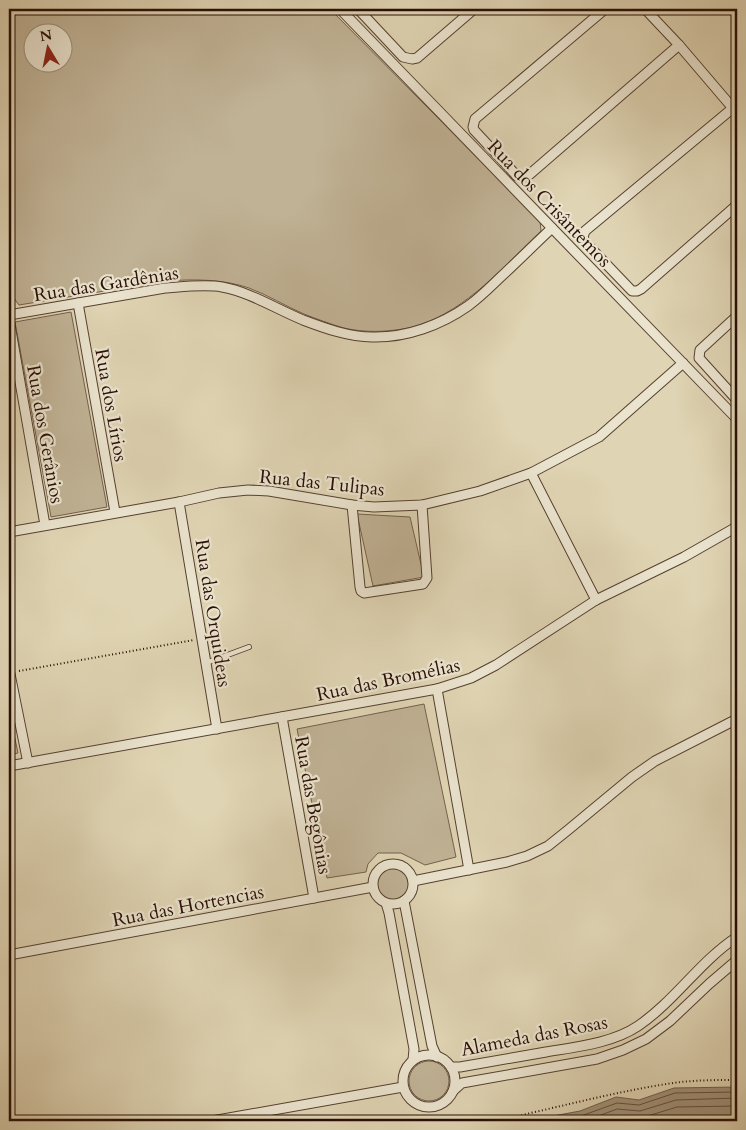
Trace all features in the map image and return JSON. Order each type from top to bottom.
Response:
[{"type":"street","name":"Rua dos Crisântemos","points":[[340,9],[737,419]]},
{"type":"street","points":[[358,9],[403,57],[412,59],[417,58],[474,9]]},
{"type":"street","points":[[605,9],[475,119],[474,130],[517,176],[530,174],[679,45]]},
{"type":"street","points":[[645,9],[679,45],[735,111],[585,231],[584,242],[632,291],[637,291],[737,205]]},
{"type":"street","name":"Rua das Gardênias","points":[[9,315],[165,288],[190,286],[221,287],[246,294],[304,320],[344,334],[373,337],[396,335],[422,330],[448,318],[468,305],[487,290],[552,228]]},
{"type":"street","name":"Rua dos Lírios","points":[[78,303],[114,512]]},
{"type":"street","points":[[737,316],[700,350],[699,358],[737,400]]},
{"type":"street","name":"Rua dos Gerânios","points":[[9,319],[46,525]]},
{"type":"street","name":"Rua das Tulipas","points":[[9,532],[179,502],[219,493],[255,490],[269,491],[374,507],[422,505],[480,491],[531,473],[599,438],[683,363]]},
{"type":"street","points":[[531,473],[596,600]]},
{"type":"street","name":"Rua das Orquideas","points":[[179,502],[217,729]]},
{"type":"street","points":[[352,505],[360,587],[364,593],[423,584],[426,581],[422,505]]},
{"type":"street","name":"Rua das Bromélias","points":[[9,766],[437,689],[471,678],[496,665],[596,600],[684,557],[737,526]]},
{"type":"street","points":[[9,676],[28,763]]},
{"type":"street","points":[[437,689],[469,870]]},
{"type":"street","name":"Rua das Begônias","points":[[282,717],[314,898]]},
{"type":"street","points":[[412,881],[521,858],[548,846],[632,776],[656,761],[737,721]]},
{"type":"street","points":[[386,865],[400,865],[410,874],[412,881],[411,892],[404,901],[398,904],[386,903],[377,897],[373,887],[375,874],[386,865]]},
{"type":"street","name":"Rua das Hortencias","points":[[9,955],[373,887]]},
{"type":"street","points":[[404,901],[432,1046],[437,1056]]},
{"type":"street","points":[[386,903],[414,1049],[413,1060]]},
{"type":"street","name":"Alameda das Rosas","points":[[451,1067],[571,1047],[616,1037],[652,1016],[716,954],[737,937]]},
{"type":"street","name":"Alameda das Rosas","points":[[453,1091],[462,1084],[597,1059],[623,1050],[646,1039],[670,1021],[737,960]]},
{"type":"street","points":[[425,1055],[437,1056],[451,1067],[455,1079],[453,1091],[447,1100],[437,1106],[426,1107],[416,1104],[408,1097],[403,1087],[403,1077],[406,1068],[413,1060],[425,1055]]},
{"type":"street","points":[[212,1121],[403,1087]]},
{"type":"lane","points":[[205,664],[248,647]]},
{"type":"path","points":[[9,676],[202,639]]},
{"type":"path","points":[[494,1121],[614,1093],[701,1080],[737,1080]]},
{"type":"shaded area","points":[[9,9],[330,9],[540,221],[541,231],[499,272],[469,297],[437,318],[406,328],[385,331],[349,329],[304,314],[249,288],[219,281],[166,281],[19,305],[13,297],[9,278]]},
{"type":"shaded area","points":[[71,312],[107,507],[51,517],[15,322]]},
{"type":"shaded area","points":[[357,514],[410,517],[424,577],[373,586]]},
{"type":"shaded area","points":[[424,704],[456,857],[425,865],[401,853],[378,853],[368,864],[366,872],[327,878],[297,729]]},
{"type":"shaded area","points":[[9,711],[18,753],[9,755]]},
{"type":"shaded area","points":[[393,868],[399,869],[404,873],[408,878],[408,890],[404,895],[399,899],[393,900],[387,899],[382,895],[378,890],[377,884],[378,878],[382,873],[387,869]]},
{"type":"shaded area","points":[[433,1061],[440,1064],[446,1070],[449,1081],[448,1089],[440,1098],[433,1101],[425,1101],[418,1098],[410,1089],[409,1077],[412,1070],[421,1062]]},
{"type":"water","points":[[737,1087],[737,1121],[526,1121],[580,1111],[616,1097],[639,1100],[674,1088]]}]
